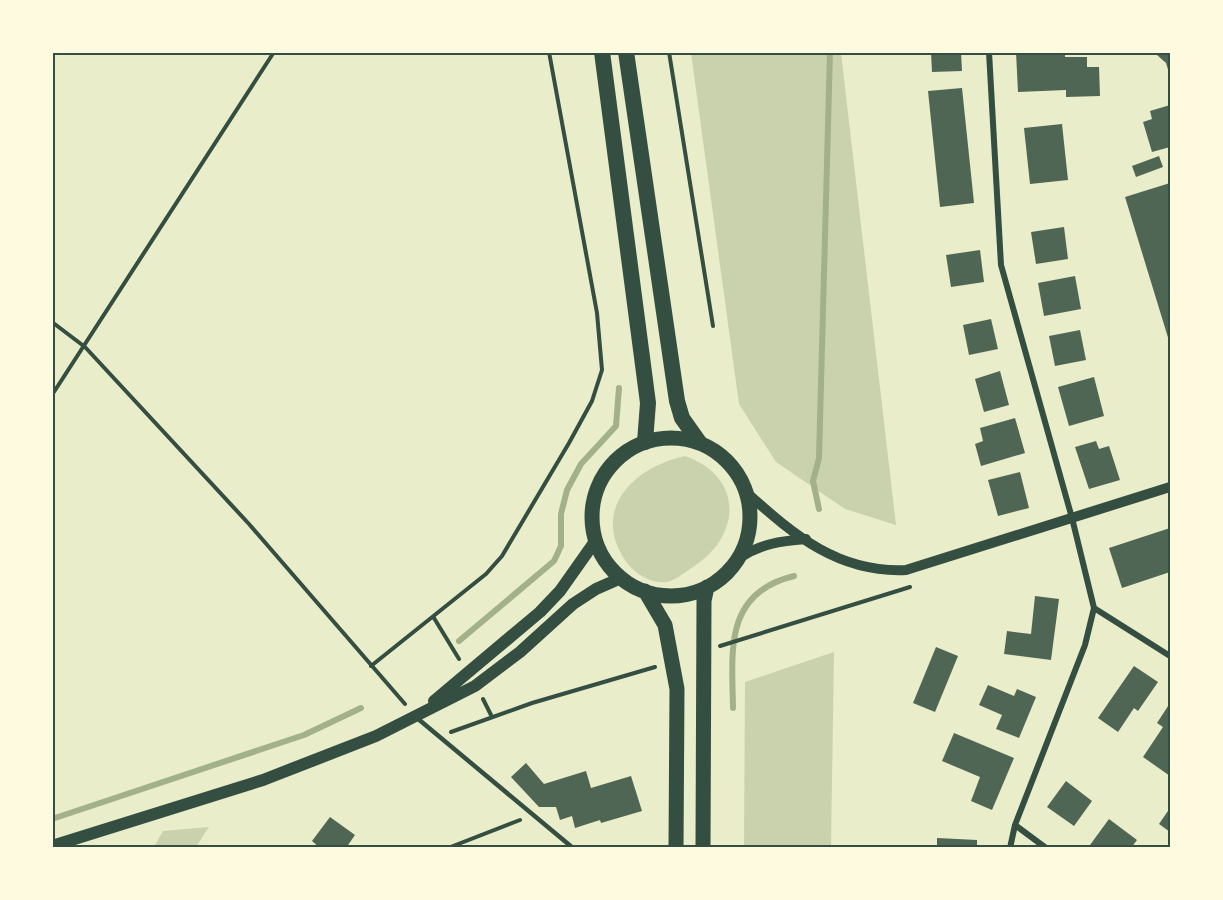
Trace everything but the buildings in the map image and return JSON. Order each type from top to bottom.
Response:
[{"type":"highway","points":[[626,52],[677,401],[682,418],[699,442]]},
{"type":"highway","points":[[602,53],[648,403],[645,442]]},
{"type":"main road","points":[[663,438],[699,442],[729,462],[747,493],[750,507],[749,533],[739,558],[719,579],[707,587],[677,596],[645,591],[621,578],[602,554],[596,540],[592,520],[594,500],[601,481],[620,458],[645,442],[663,438]]},
{"type":"main road","points":[[415,716],[510,639],[560,591],[596,540]]},
{"type":"main road","points":[[52,846],[263,780],[335,754],[475,686],[520,652],[573,603],[621,578]]},
{"type":"main road","points":[[702,848],[704,601],[707,587]]},
{"type":"main road","points":[[645,591],[665,625],[677,689],[676,848]]},
{"type":"street","points":[[989,52],[1001,265],[1072,518],[1094,608],[1085,645],[1015,825],[1010,848]]},
{"type":"street","points":[[747,493],[806,539],[837,559],[858,567],[906,570],[1170,487]]},
{"type":"street","points":[[739,558],[756,547],[779,541],[806,539]]},
{"type":"street","points":[[1094,608],[1170,656]]},
{"type":"street","points":[[1015,825],[1046,848]]},
{"type":"lane","points":[[415,716],[573,848]]},
{"type":"path","points":[[52,394],[85,347],[274,52]]},
{"type":"path","points":[[371,666],[434,618],[486,574],[502,556],[592,401],[602,370],[597,313],[549,52]]},
{"type":"path","points":[[669,52],[713,326]]},
{"type":"path","points":[[52,322],[85,347],[249,524],[415,716]]},
{"type":"path","points":[[778,627],[918,584]]},
{"type":"path","points":[[434,618],[468,673]]},
{"type":"path","points":[[440,737],[532,703],[595,686]]},
{"type":"path","points":[[448,848],[534,814]]},
{"type":"green space","points":[[691,53],[841,53],[896,525],[845,509],[776,462],[739,404]]},
{"type":"green space","points":[[685,456],[705,466],[718,478],[727,493],[730,509],[727,525],[720,541],[707,556],[673,580],[655,581],[638,573],[625,560],[616,541],[613,524],[616,508],[623,493],[635,480],[649,470]]},
{"type":"green space","points":[[834,652],[831,847],[744,847],[745,682]]},
{"type":"green space","points":[[209,827],[196,847],[154,847],[163,831]]},
{"type":"waterway","points":[[819,509],[813,481],[819,458],[830,52]]},
{"type":"waterway","points":[[459,641],[554,561],[561,546],[561,514],[567,490],[581,464],[616,426],[619,388]]},
{"type":"waterway","points":[[733,708],[733,645],[744,610],[755,596],[771,584],[794,576]]},
{"type":"waterway","points":[[52,819],[304,735],[361,708]]}]
